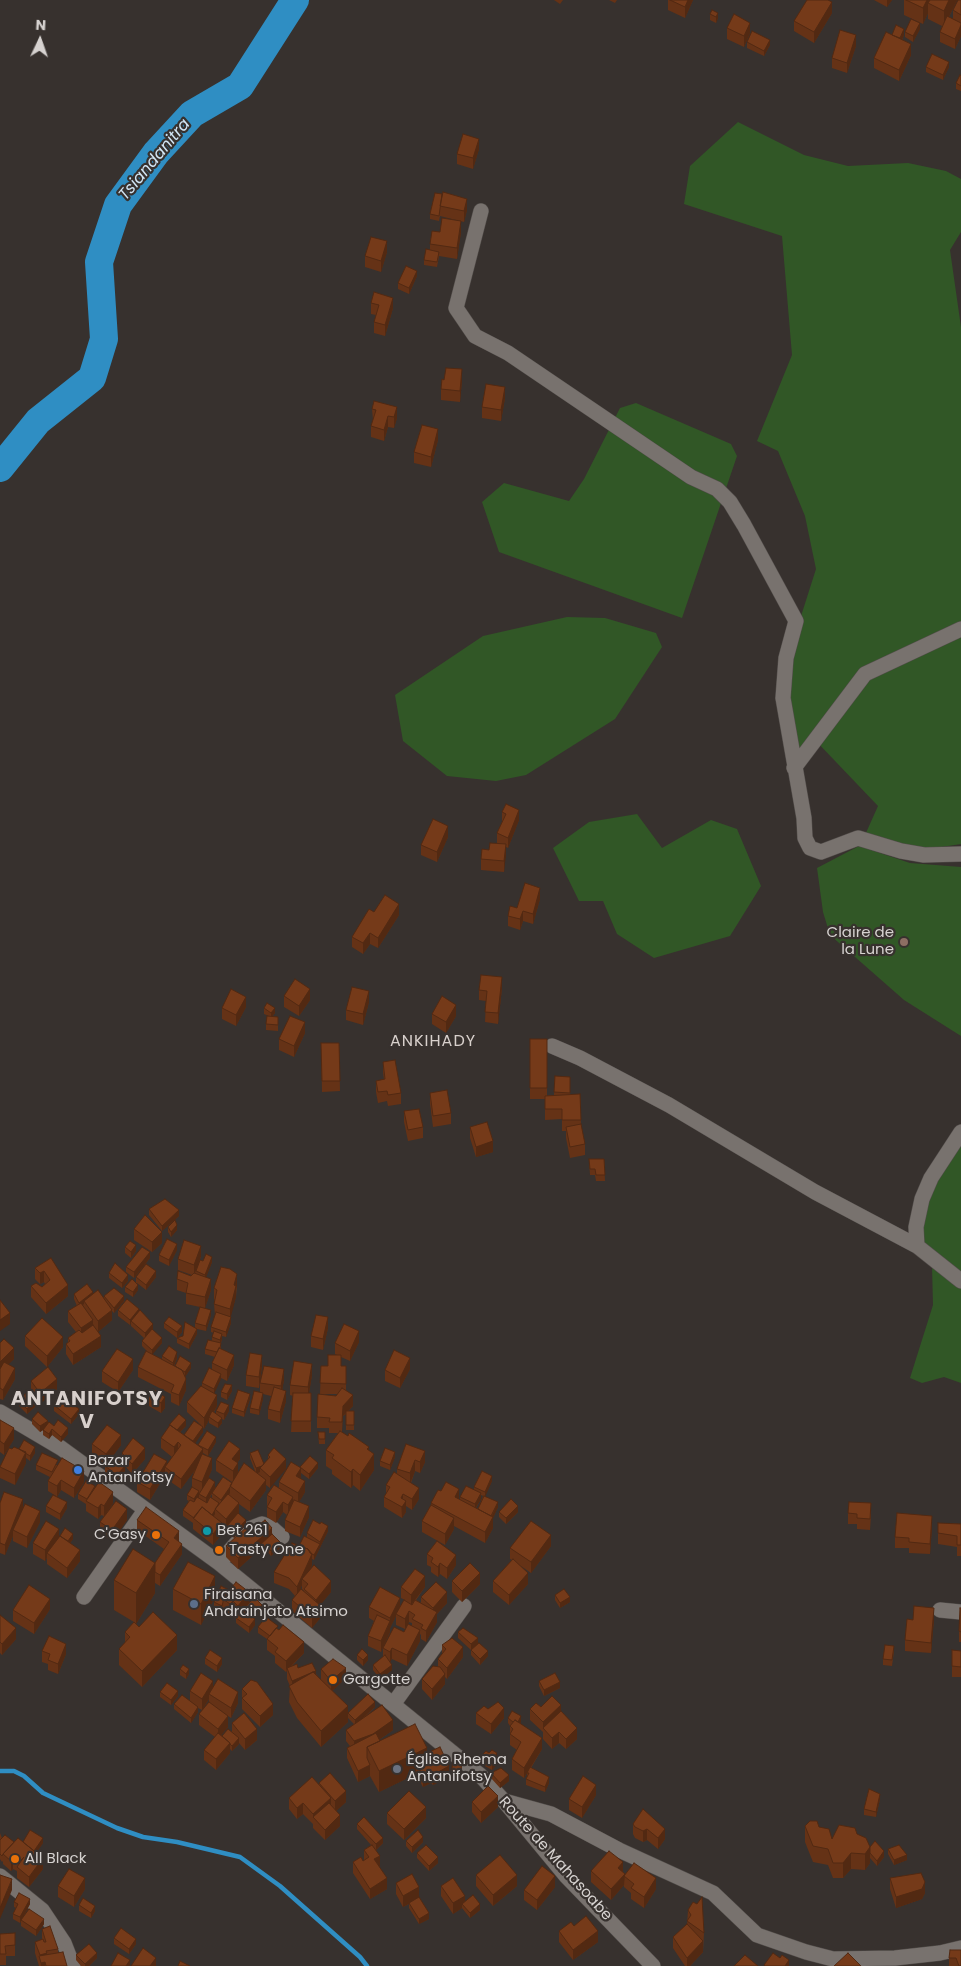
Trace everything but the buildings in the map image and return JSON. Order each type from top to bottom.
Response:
[{"type":"street","points":[[481,211],[456,308],[475,336],[508,353],[691,477],[717,489],[730,502],[744,525],[796,621],[786,658],[782,698],[804,818],[805,838],[810,848],[821,852],[858,838],[916,854],[961,854]]},
{"type":"street","points":[[794,768],[865,674],[961,629]]},
{"type":"street","points":[[552,1046],[580,1058],[661,1101],[815,1192],[917,1246],[961,1281]]},
{"type":"street","points":[[917,1246],[916,1227],[922,1199],[931,1178],[961,1132]]},
{"type":"street","name":"Route de Mahasoabe","points":[[0,1412],[61,1448],[219,1563],[394,1703],[480,1775],[566,1876],[653,1966]]},
{"type":"street","points":[[84,1596],[145,1510]]},
{"type":"street","points":[[219,1563],[249,1529],[262,1524],[272,1528],[282,1537]]},
{"type":"street","points":[[394,1703],[464,1606]]},
{"type":"street","points":[[940,1610],[961,1612]]},
{"type":"street","points":[[504,1801],[551,1814],[619,1850],[713,1893],[757,1935],[806,1952],[833,1959],[895,1958],[940,1953],[961,1948]]},
{"type":"street","points":[[0,1876],[42,1910],[64,1942],[73,1966]]},
{"type":"green space","points":[[738,122],[804,155],[848,166],[908,163],[946,171],[961,179],[961,232],[950,250],[961,327],[961,844],[918,849],[865,835],[878,806],[815,740],[794,761],[789,715],[794,638],[816,569],[805,516],[778,451],[757,441],[792,355],[782,236],[684,204],[690,166]]},
{"type":"green space","points":[[636,403],[731,444],[737,456],[682,618],[499,552],[482,502],[504,483],[569,501],[584,479],[620,408]]},
{"type":"green space","points":[[567,617],[605,618],[656,633],[662,647],[615,719],[526,775],[496,781],[447,776],[403,741],[395,695],[483,636]]},
{"type":"green space","points":[[637,814],[662,848],[711,820],[737,829],[761,886],[730,936],[654,958],[617,934],[603,901],[579,901],[553,848],[589,822]]},
{"type":"green space","name":"Claire de la Lune","points":[[859,846],[910,863],[961,867],[961,1036],[904,1000],[830,935],[823,912],[817,868]]},
{"type":"green space","points":[[961,1144],[961,1383],[944,1377],[922,1383],[910,1378],[933,1305],[932,1266],[918,1228],[927,1193]]},
{"type":"waterway","name":"Tsiandanitra","points":[[0,468],[38,421],[92,378],[104,339],[99,262],[118,205],[156,153],[192,114],[240,86],[295,0]]},
{"type":"waterway","points":[[0,1771],[14,1771],[24,1776],[43,1793],[117,1828],[143,1837],[177,1842],[240,1857],[280,1886],[360,1957],[367,1966]]},
{"type":"place","name":"Claire de la Lune","points":[[904,942]]},
{"type":"place","name":"Bazar Antanifotsy","points":[[78,1470]]},
{"type":"place","name":"Bet 261","points":[[207,1531]]},
{"type":"place","name":"C'Gasy","points":[[156,1535]]},
{"type":"place","name":"Tasty One","points":[[219,1550]]},
{"type":"place","name":"Firaisana Andrainjato Atsimo","points":[[194,1604]]},
{"type":"place","name":"Gargotte","points":[[333,1680]]},
{"type":"place","name":"Église Rhema Antanifotsy","points":[[397,1769]]},
{"type":"place","name":"All Black","points":[[15,1859]]},
{"type":"district","name":"ANKIHADY","points":[[433,1042]]},
{"type":"district","name":"ANTANIFOTSY V","points":[[87,1412]]}]
